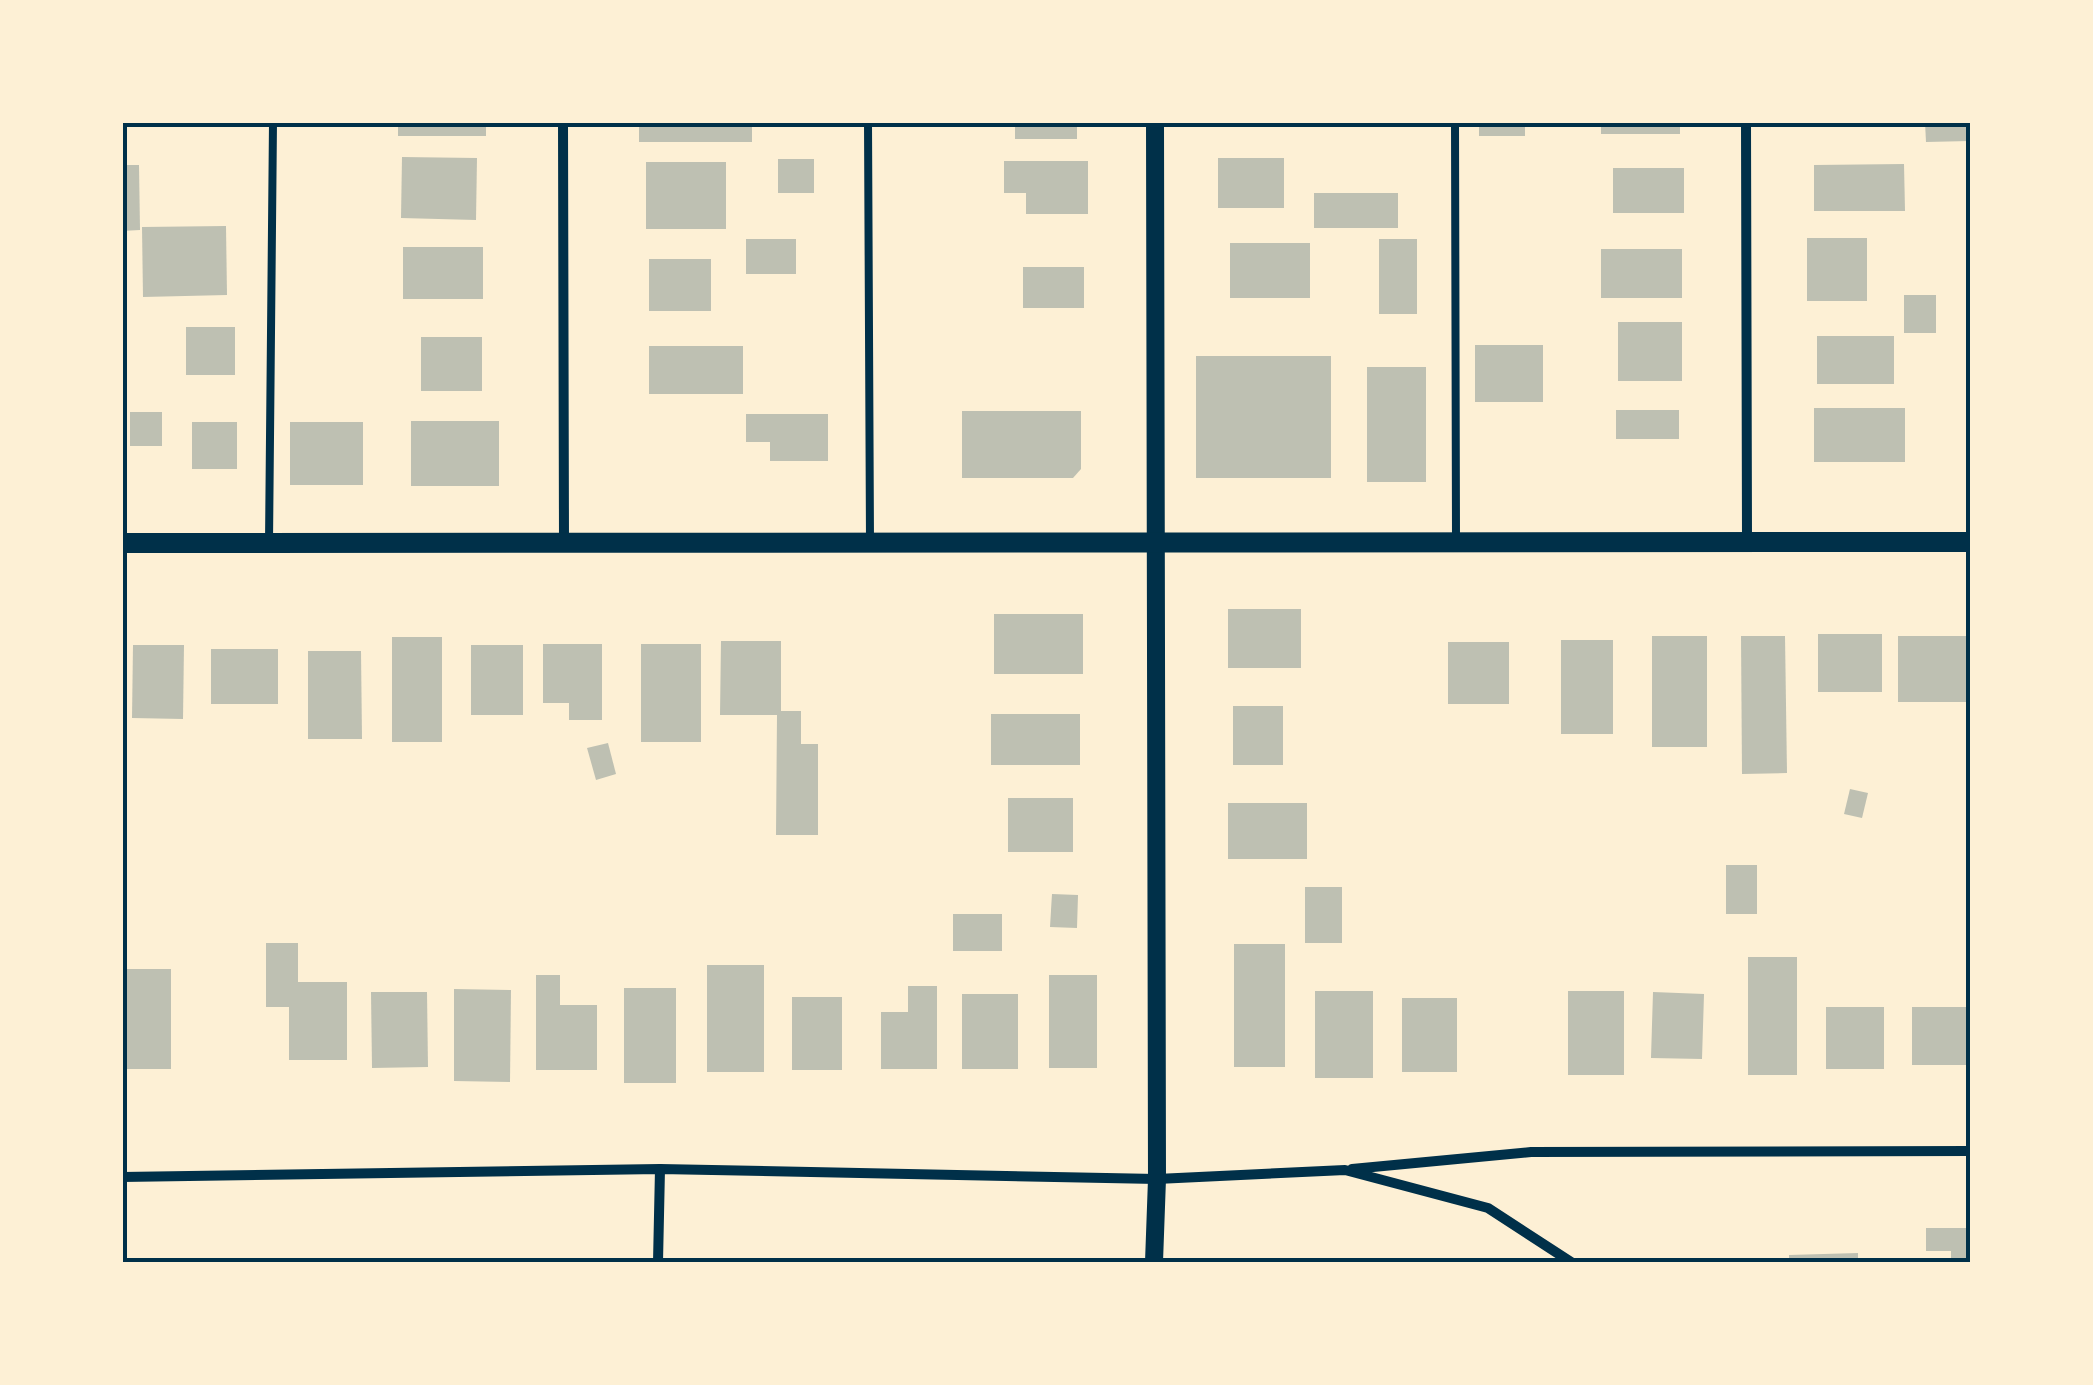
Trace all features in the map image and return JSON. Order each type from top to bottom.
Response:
[{"type":"main road","points":[[122,543],[1970,542]]},
{"type":"street","points":[[564,122],[564,543]]},
{"type":"street","points":[[1154,1262],[1155,122]]},
{"type":"street","points":[[1746,122],[1747,542]]},
{"type":"street","points":[[122,1177],[660,1169],[1157,1179],[1346,1170],[1532,1152],[1970,1151]]},
{"type":"street","points":[[658,1262],[660,1169]]},
{"type":"street","points":[[1346,1170],[1488,1208],[1571,1262]]},
{"type":"lane","points":[[269,543],[273,122]]},
{"type":"lane","points":[[868,122],[870,542]]},
{"type":"lane","points":[[1455,122],[1456,542]]},
{"type":"building","points":[[398,122],[486,122],[486,136],[398,136]]},
{"type":"building","points":[[639,122],[752,122],[752,142],[639,142]]},
{"type":"building","points":[[1015,122],[1077,122],[1077,139],[1015,139]]},
{"type":"building","points":[[1479,122],[1525,122],[1525,136],[1479,136]]},
{"type":"building","points":[[1601,122],[1680,122],[1680,134],[1601,134]]},
{"type":"building","points":[[1925,122],[1970,122],[1970,141],[1926,142]]},
{"type":"building","points":[[402,157],[477,158],[476,220],[401,218]]},
{"type":"building","points":[[1218,158],[1284,158],[1284,208],[1218,208]]},
{"type":"building","points":[[778,159],[814,159],[814,193],[778,193]]},
{"type":"building","points":[[1004,161],[1088,161],[1088,214],[1026,214],[1026,193],[1004,193]]},
{"type":"building","points":[[646,162],[726,162],[726,229],[646,229]]},
{"type":"building","points":[[1904,164],[1905,211],[1814,211],[1814,165]]},
{"type":"building","points":[[122,165],[139,165],[140,230],[122,231]]},
{"type":"building","points":[[1613,168],[1684,168],[1684,213],[1613,213]]},
{"type":"building","points":[[1314,193],[1398,193],[1398,228],[1314,228]]},
{"type":"building","points":[[226,226],[227,295],[143,297],[142,227]]},
{"type":"building","points":[[1807,238],[1867,238],[1867,301],[1807,301]]},
{"type":"building","points":[[746,239],[796,239],[796,274],[746,274]]},
{"type":"building","points":[[1379,239],[1417,239],[1417,314],[1379,314]]},
{"type":"building","points":[[1230,243],[1310,243],[1310,298],[1230,298]]},
{"type":"building","points":[[403,247],[483,247],[483,299],[403,299]]},
{"type":"building","points":[[1601,249],[1682,249],[1682,298],[1601,298]]},
{"type":"building","points":[[649,259],[711,259],[711,311],[649,311]]},
{"type":"building","points":[[1023,267],[1084,267],[1084,308],[1023,308]]},
{"type":"building","points":[[1904,295],[1936,295],[1936,333],[1904,333]]},
{"type":"building","points":[[1618,322],[1682,322],[1682,381],[1618,381]]},
{"type":"building","points":[[186,327],[235,327],[235,375],[186,375]]},
{"type":"building","points":[[1817,336],[1894,336],[1894,384],[1817,384]]},
{"type":"building","points":[[421,337],[482,337],[482,391],[421,391]]},
{"type":"building","points":[[1475,345],[1543,345],[1543,402],[1475,402]]},
{"type":"building","points":[[649,346],[743,346],[743,394],[649,394]]},
{"type":"building","points":[[1196,356],[1331,356],[1331,478],[1196,478]]},
{"type":"building","points":[[1367,367],[1426,367],[1426,482],[1367,482]]},
{"type":"building","points":[[1814,408],[1905,408],[1905,462],[1814,462]]},
{"type":"building","points":[[1616,410],[1679,410],[1679,439],[1616,439]]},
{"type":"building","points":[[962,411],[1081,411],[1081,469],[1073,478],[962,478]]},
{"type":"building","points":[[130,412],[162,412],[162,446],[130,446]]},
{"type":"building","points":[[746,414],[828,414],[828,461],[770,461],[770,442],[746,442]]},
{"type":"building","points":[[411,421],[499,421],[499,486],[411,486]]},
{"type":"building","points":[[192,422],[237,422],[237,469],[192,469]]},
{"type":"building","points":[[290,422],[363,422],[363,485],[290,485]]},
{"type":"building","points":[[1228,609],[1301,609],[1301,668],[1228,668]]},
{"type":"building","points":[[994,614],[1083,614],[1083,674],[994,674]]},
{"type":"building","points":[[1818,634],[1882,634],[1882,692],[1818,692]]},
{"type":"building","points":[[1652,636],[1707,636],[1707,747],[1652,747]]},
{"type":"building","points":[[1741,636],[1785,636],[1787,773],[1742,774]]},
{"type":"building","points":[[1898,636],[1966,636],[1966,702],[1898,702]]},
{"type":"building","points":[[392,637],[442,637],[442,742],[392,742]]},
{"type":"building","points":[[1561,640],[1613,640],[1613,734],[1561,734]]},
{"type":"building","points":[[721,641],[781,641],[781,711],[801,711],[801,744],[818,744],[818,835],[776,835],[777,715],[720,715]]},
{"type":"building","points":[[1448,642],[1509,642],[1509,704],[1448,704]]},
{"type":"building","points":[[543,644],[602,644],[602,720],[569,720],[569,703],[543,703]]},
{"type":"building","points":[[641,644],[701,644],[701,742],[641,742]]},
{"type":"building","points":[[133,645],[184,645],[183,719],[132,718]]},
{"type":"building","points":[[471,645],[523,645],[523,715],[471,715]]},
{"type":"building","points":[[211,649],[278,649],[278,704],[211,704]]},
{"type":"building","points":[[308,651],[361,651],[362,739],[308,739]]},
{"type":"building","points":[[1233,706],[1283,706],[1283,765],[1233,765]]},
{"type":"building","points":[[991,714],[1080,714],[1080,765],[991,765]]},
{"type":"building","points":[[608,743],[616,774],[596,780],[587,748]]},
{"type":"building","points":[[1850,789],[1868,793],[1862,818],[1844,814]]},
{"type":"building","points":[[1008,798],[1073,798],[1073,852],[1008,852]]},
{"type":"building","points":[[1228,803],[1307,803],[1307,859],[1228,859]]},
{"type":"building","points":[[1726,865],[1757,865],[1757,914],[1726,914]]},
{"type":"building","points":[[1305,887],[1342,887],[1342,943],[1305,943]]},
{"type":"building","points":[[1052,894],[1078,895],[1077,928],[1050,927]]},
{"type":"building","points":[[953,914],[1002,914],[1002,951],[953,951]]},
{"type":"building","points":[[266,943],[298,943],[298,982],[347,982],[347,1060],[289,1060],[289,1007],[266,1007]]},
{"type":"building","points":[[1234,944],[1285,944],[1285,1067],[1234,1067]]},
{"type":"building","points":[[1748,957],[1797,957],[1797,1075],[1748,1075]]},
{"type":"building","points":[[707,965],[764,965],[764,1072],[707,1072]]},
{"type":"building","points":[[122,969],[171,969],[171,1069],[122,1069]]},
{"type":"building","points":[[536,975],[560,975],[560,1005],[597,1005],[597,1070],[536,1070]]},
{"type":"building","points":[[1049,975],[1097,975],[1097,1068],[1049,1068]]},
{"type":"building","points":[[908,986],[937,986],[937,1069],[881,1069],[881,1012],[908,1012]]},
{"type":"building","points":[[624,988],[676,988],[676,1083],[624,1083]]},
{"type":"building","points":[[454,989],[511,990],[510,1082],[454,1081]]},
{"type":"building","points":[[1315,991],[1373,991],[1373,1078],[1315,1078]]},
{"type":"building","points":[[1568,991],[1624,991],[1624,1075],[1568,1075]]},
{"type":"building","points":[[371,992],[427,992],[428,1067],[372,1068]]},
{"type":"building","points":[[1653,992],[1704,994],[1702,1059],[1651,1058]]},
{"type":"building","points":[[962,994],[1018,994],[1018,1069],[962,1069]]},
{"type":"building","points":[[792,997],[842,997],[842,1070],[792,1070]]},
{"type":"building","points":[[1402,998],[1457,998],[1457,1072],[1402,1072]]},
{"type":"building","points":[[1826,1007],[1884,1007],[1884,1069],[1826,1069]]},
{"type":"building","points":[[1912,1007],[1970,1007],[1970,1065],[1912,1065]]},
{"type":"building","points":[[1926,1228],[1970,1228],[1970,1262],[1951,1262],[1951,1251],[1926,1251]]},
{"type":"building","points":[[1858,1253],[1858,1262],[1789,1262],[1789,1255]]}]
